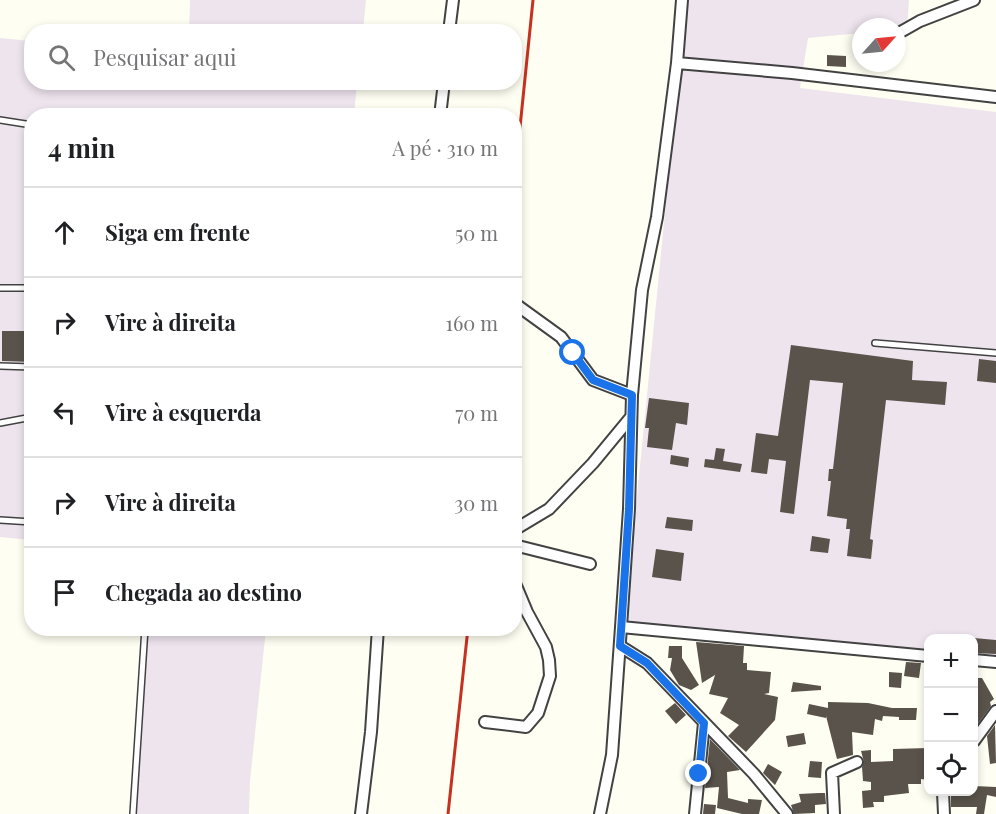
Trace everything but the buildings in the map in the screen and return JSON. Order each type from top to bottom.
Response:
[{"type":"street","points":[[450,24],[453,0]]},
{"type":"street","points":[[600,814],[612,755],[629,509],[632,395],[642,290],[657,217],[677,63],[682,0]]},
{"type":"street","points":[[906,29],[920,21],[974,0]]},
{"type":"street","points":[[677,63],[803,74],[996,97]]},
{"type":"street","points":[[441,108],[443,90]]},
{"type":"street","points":[[522,309],[561,337],[593,380],[632,395]]},
{"type":"street","points":[[522,525],[549,509],[593,463],[631,417]]},
{"type":"street","points":[[522,547],[590,564]]},
{"type":"street","points":[[485,722],[526,727],[531,724],[538,714],[550,676],[546,647],[522,600]]},
{"type":"street","points":[[621,627],[924,656]]},
{"type":"street","points":[[361,814],[371,732],[377,636]]},
{"type":"street","points":[[620,646],[647,663],[754,774],[787,814]]},
{"type":"street","points":[[978,660],[996,662]]},
{"type":"street","points":[[978,736],[996,711]]},
{"type":"street","points":[[695,814],[704,723]]},
{"type":"street","points":[[834,814],[832,773],[857,762]]},
{"type":"street","points":[[943,796],[944,814]]},
{"type":"lane","points":[[0,120],[24,124]]},
{"type":"lane","points":[[0,288],[24,288]]},
{"type":"lane","points":[[875,343],[996,352]]},
{"type":"lane","points":[[0,366],[24,367]]},
{"type":"lane","points":[[0,423],[24,418]]},
{"type":"lane","points":[[0,520],[24,522]]},
{"type":"lane","points":[[133,814],[144,636]]},
{"type":"shaded area","points":[[190,0],[366,0],[364,24],[189,24]]},
{"type":"shaded area","points":[[686,0],[909,0],[907,29],[906,18],[852,18],[852,34],[808,38],[800,88],[996,112],[996,665],[978,663],[978,634],[924,634],[924,658],[624,628]]},
{"type":"shaded area","points":[[0,38],[24,40],[24,90],[356,90],[355,108],[24,108],[24,539],[0,537]]},
{"type":"shaded area","points":[[143,636],[265,636],[250,781],[249,814],[132,814]]},
{"type":"railway","points":[[522,108],[533,0]]},
{"type":"railway","points":[[448,814],[467,636]]},
{"type":"route","points":[[573,353],[593,380],[632,395],[629,509],[620,646],[647,663],[704,723],[699,774]]}]
